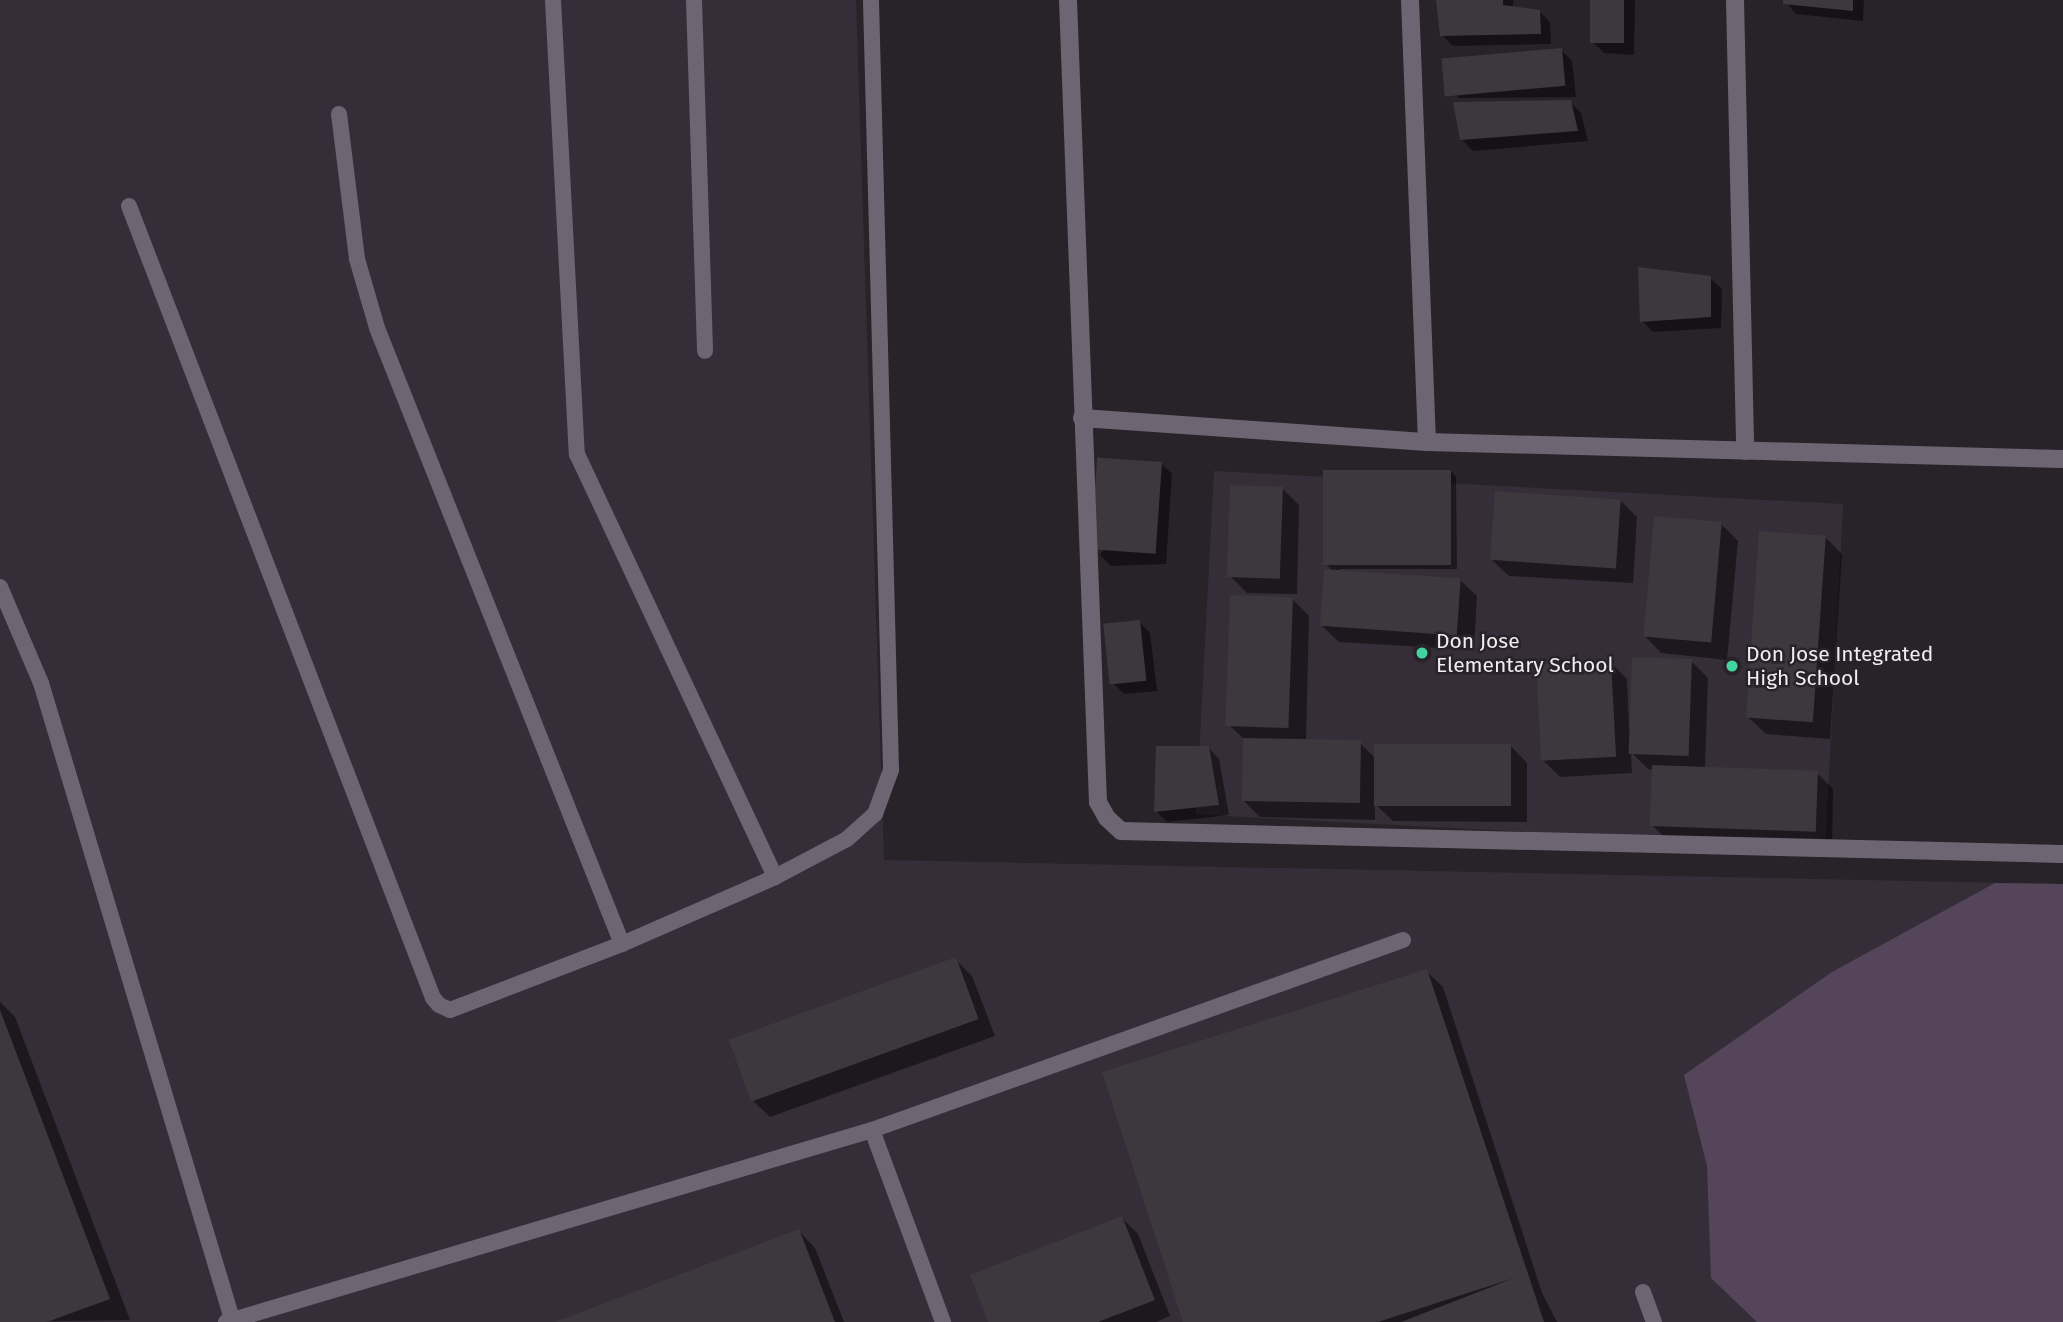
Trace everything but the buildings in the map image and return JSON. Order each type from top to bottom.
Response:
[{"type":"street","points":[[1068,0],[1098,802],[1107,818],[1122,831],[2063,854]]},
{"type":"street","points":[[1410,0],[1427,442]]},
{"type":"street","points":[[1735,0],[1745,451]]},
{"type":"street","points":[[1082,418],[1427,442],[2063,459]]},
{"type":"lane","points":[[553,0],[578,454],[775,877]]},
{"type":"lane","points":[[694,0],[705,351]]},
{"type":"lane","points":[[129,206],[433,998],[439,1005],[450,1010],[622,944],[775,877],[847,839],[874,814],[891,771],[871,0]]},
{"type":"lane","points":[[340,114],[357,259],[377,328],[622,944]]},
{"type":"lane","points":[[0,587],[41,683],[230,1321],[872,1130],[1403,940]]},
{"type":"lane","points":[[872,1130],[943,1322]]},
{"type":"lane","points":[[1643,1292],[1654,1322]]},
{"type":"shaded area","points":[[0,0],[856,0],[884,860],[2063,884],[2063,1322],[0,1322]]},
{"type":"shaded area","name":"Don Jose Elementary School","points":[[1214,471],[1843,504],[1825,848],[1196,815]]},
{"type":"shaded area","points":[[1995,883],[2063,884],[2063,1322],[1757,1322],[1711,1278],[1707,1166],[1684,1075],[1832,972]]},
{"type":"place","name":"Don Jose Elementary School","points":[[1422,653]]},
{"type":"place","name":"Don Jose Integrated High School","points":[[1732,666]]}]
